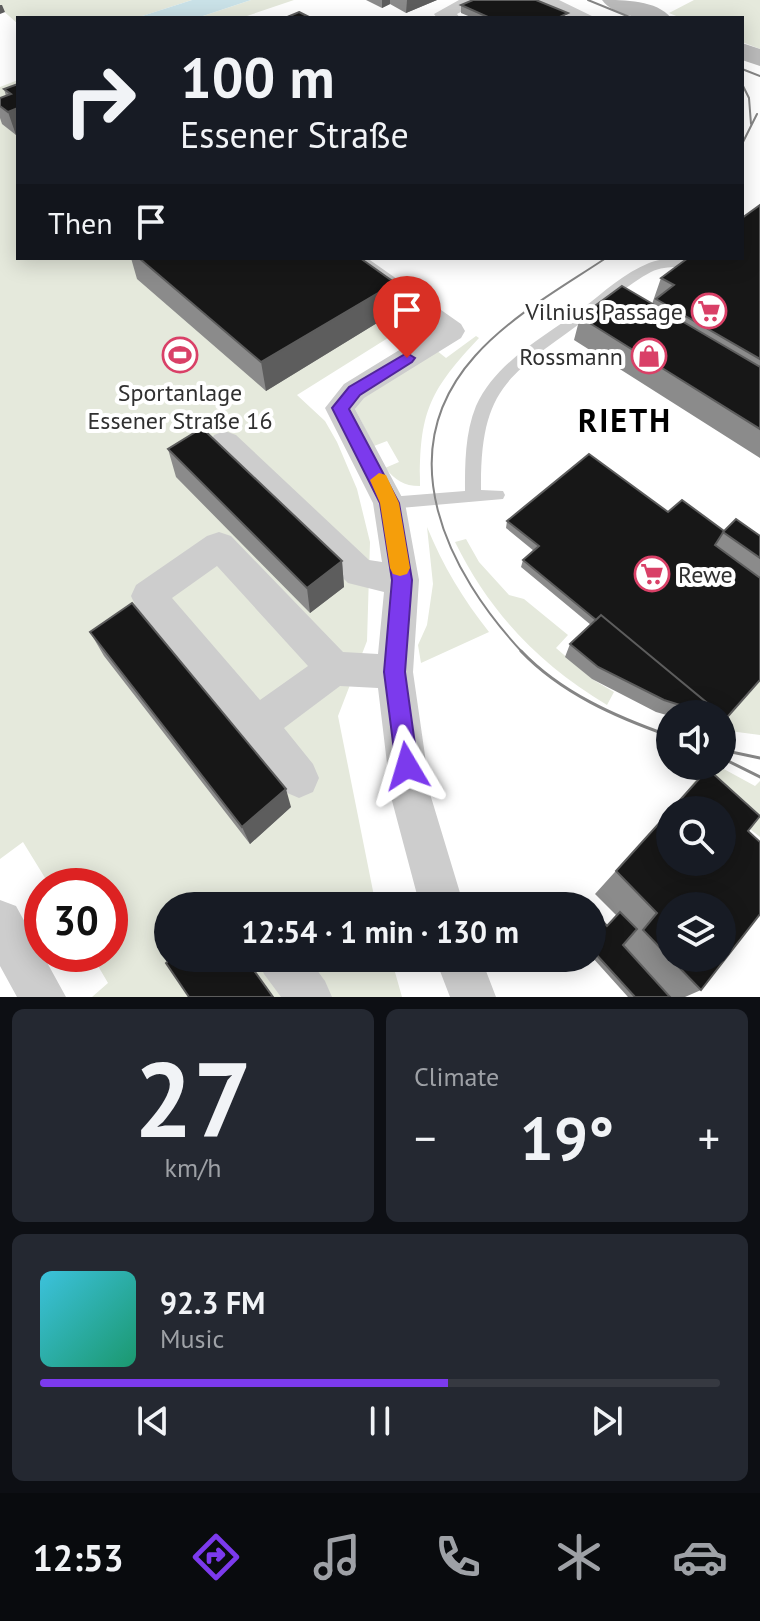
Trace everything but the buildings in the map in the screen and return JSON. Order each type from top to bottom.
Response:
[{"type":"street","points":[[447,16],[443,14],[474,0]]},
{"type":"street","points":[[544,0],[582,16]]},
{"type":"street","points":[[614,0],[654,16]]},
{"type":"street","points":[[353,260],[451,331],[354,391],[340,408],[389,503],[402,580],[395,672],[411,797],[438,892]]},
{"type":"street","points":[[225,443],[360,573],[402,580]]},
{"type":"street","points":[[299,778],[148,596],[219,546],[334,669]]},
{"type":"street","points":[[257,725],[334,669],[395,672]]},
{"type":"street","points":[[0,922],[43,997]]},
{"type":"street","points":[[290,972],[309,997]]},
{"type":"street","points":[[463,972],[473,997]]},
{"type":"lane","points":[[473,496],[471,463],[476,427],[492,388],[502,375],[522,357],[653,265],[691,262]]},
{"type":"lane","points":[[389,503],[497,495]]},
{"type":"shaded area","points":[[0,0],[192,0],[142,16],[16,16],[16,22],[0,8]]},
{"type":"shaded area","points":[[251,0],[294,0],[247,16],[203,16]]},
{"type":"shaded area","points":[[694,0],[760,0],[760,49],[744,43],[744,16],[676,16],[669,13]]},
{"type":"shaded area","points":[[16,81],[16,260],[345,260],[423,316],[297,395],[325,421],[337,442],[357,489],[370,542],[367,641],[338,716],[373,892],[154,892],[154,972],[395,972],[402,997],[92,997],[108,983],[102,972],[128,972],[128,868],[39,868],[23,842],[0,859],[0,87]]},
{"type":"shaded area","points":[[476,336],[479,338],[449,373],[430,404],[422,440],[420,486],[400,482],[385,468],[399,462],[387,441],[374,446],[355,409],[362,398],[436,350],[446,358]]},
{"type":"shaded area","points":[[427,527],[454,582],[489,632],[421,663],[418,645],[427,625],[433,584]]},
{"type":"shaded area","points":[[466,539],[479,562],[509,595],[524,599],[568,635],[556,648],[592,679],[614,692],[607,705],[538,654],[501,614],[484,592],[455,542]]},
{"type":"shaded area","points":[[760,680],[760,735],[736,732],[736,707]]},
{"type":"shaded area","points":[[736,776],[755,786],[760,781],[760,837],[736,820],[736,796],[683,796],[695,780],[736,780]]},
{"type":"water","points":[[192,0],[251,0],[203,16],[142,16]]},
{"type":"tram line","points":[[588,0],[627,16]]},
{"type":"tram line","points":[[744,70],[760,76]]},
{"type":"tram line","points":[[744,88],[749,98],[751,124]]},
{"type":"tram line","points":[[744,140],[757,114]]},
{"type":"tram line","points":[[522,652],[471,586],[451,549],[438,510],[432,471],[435,432],[449,393],[489,341],[538,303],[603,260]]},
{"type":"tram line","points":[[522,652],[571,691],[656,731]]},
{"type":"tram line","points":[[736,753],[760,758]]},
{"type":"tram line","points":[[736,765],[760,777]]},
{"type":"slow traffic","points":[[379,480],[389,503],[400,568]]},
{"type":"place","name":"Vilnius Passage","points":[[709,311]]},
{"type":"place","name":"Sportanlage Essener Straße 16","points":[[180,355]]},
{"type":"place","name":"Rossmann","points":[[649,356]]},
{"type":"place","name":"Rewe","points":[[652,574]]},
{"type":"district","name":"RIETH","points":[[625,420]]},
{"type":"route","points":[[407,358],[354,391],[340,408],[389,503],[402,580],[395,672],[407,766]]}]
